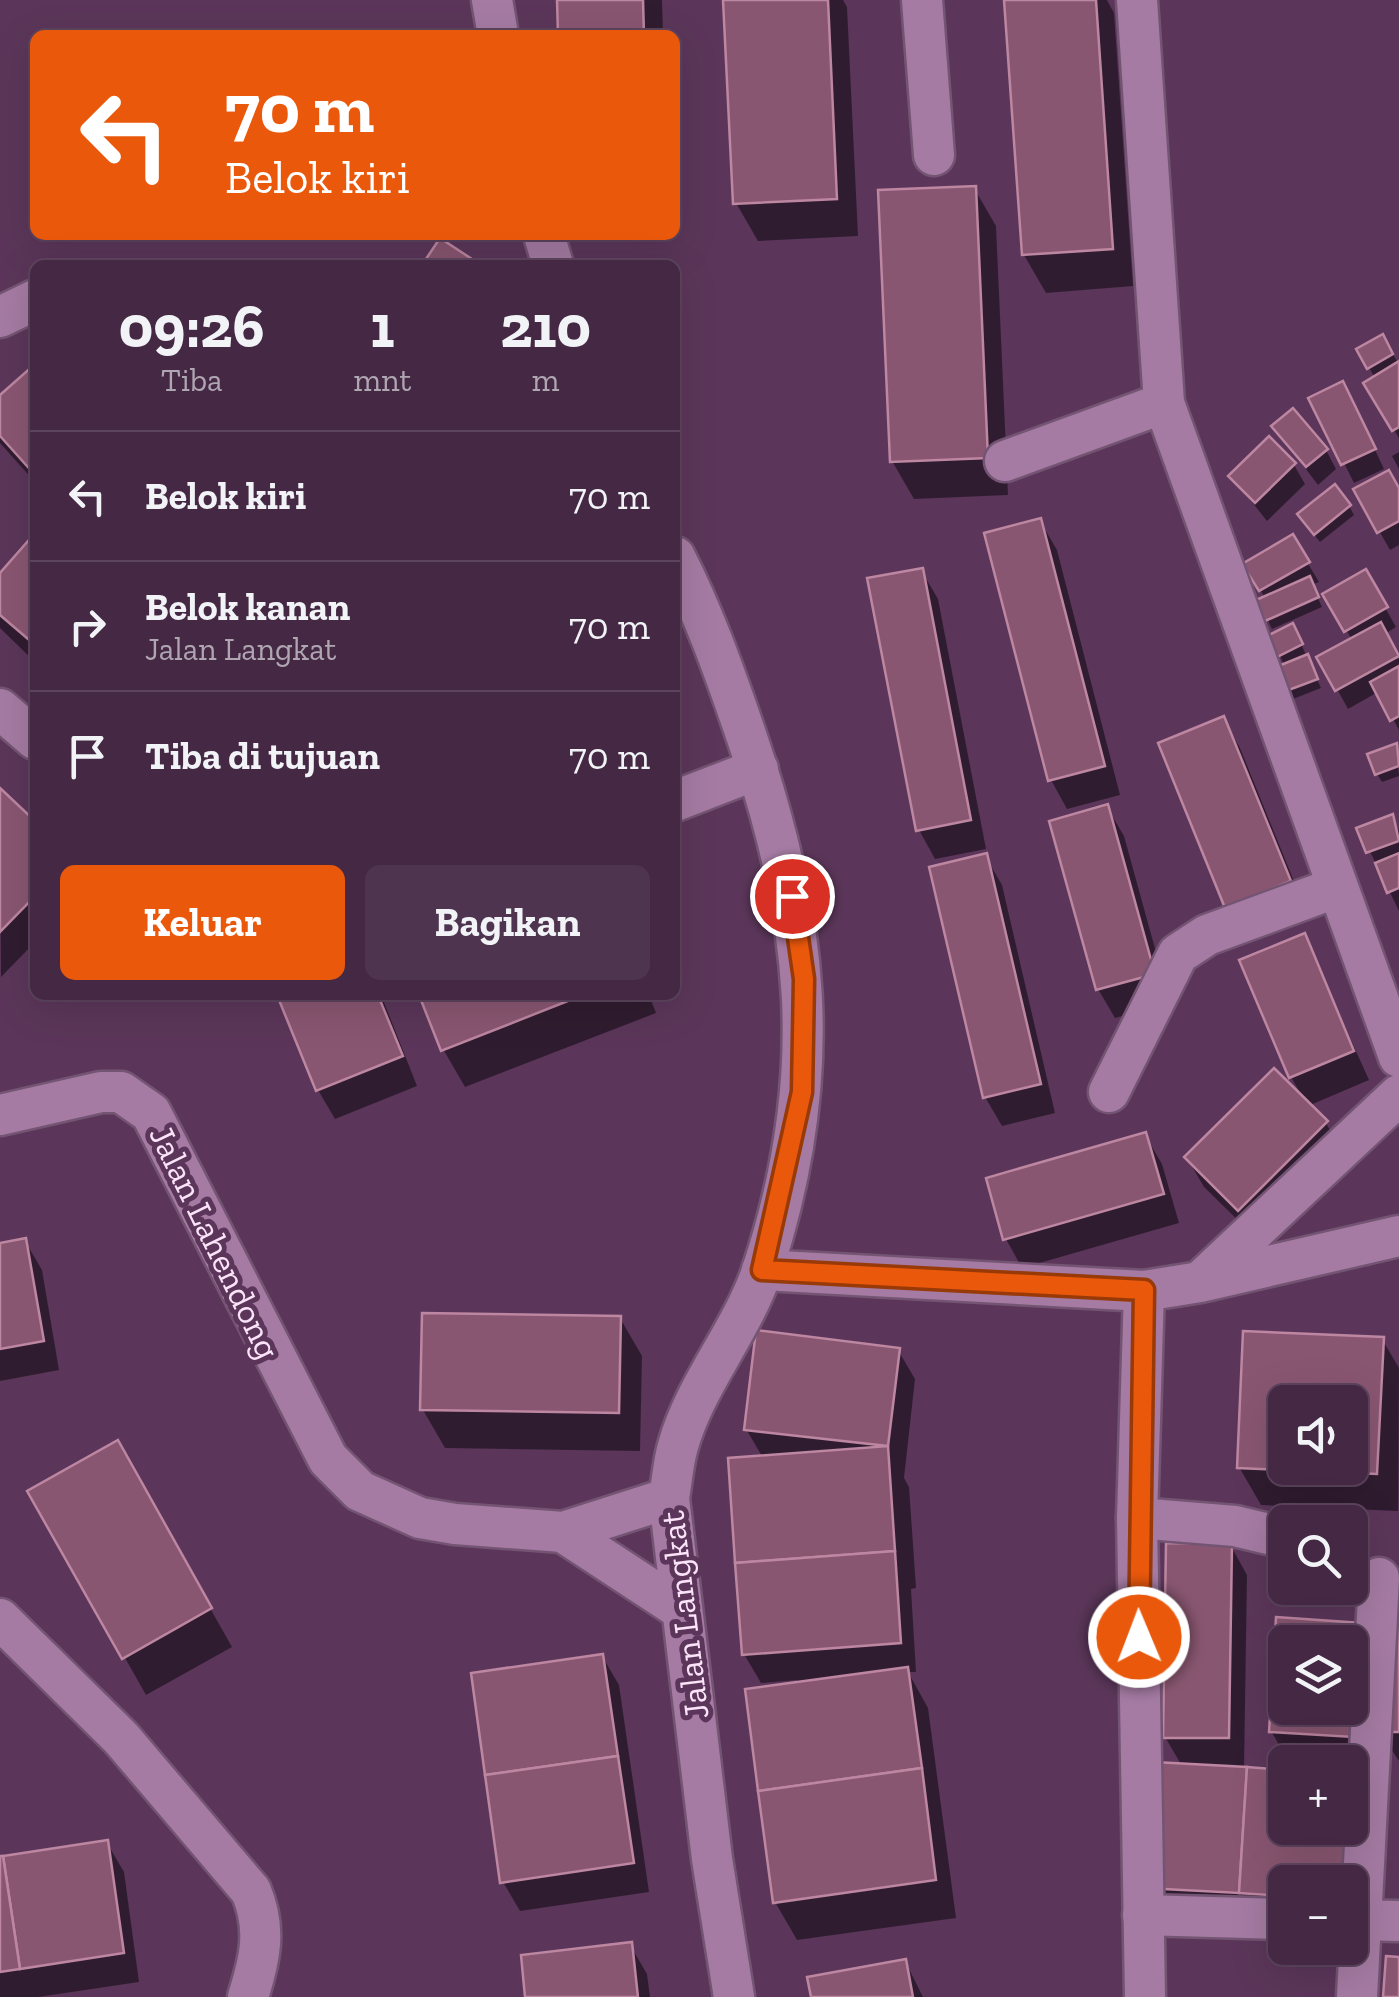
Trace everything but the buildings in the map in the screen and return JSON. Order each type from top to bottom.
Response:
[{"type":"street","points":[[492,0],[497,30]]},
{"type":"street","points":[[922,0],[934,156]]},
{"type":"street","points":[[1137,0],[1164,404],[1399,1057]]},
{"type":"street","points":[[0,317],[30,302]]},
{"type":"street","points":[[1005,461],[1164,404]]},
{"type":"street","name":"Jalan Langkat","points":[[680,567],[704,613],[758,769],[792,896],[804,979],[802,1092],[762,1270],[678,1444],[668,1498],[734,1997]]},
{"type":"street","points":[[0,709],[30,735]]},
{"type":"street","points":[[680,799],[758,769]]},
{"type":"street","points":[[1109,1092],[1178,954],[1207,935],[1335,888]]},
{"type":"street","name":"Jalan Lahendong","points":[[0,1115],[101,1092],[122,1092],[151,1113],[328,1460],[360,1491],[420,1518],[563,1532]]},
{"type":"street","points":[[1200,1282],[1399,1094]]},
{"type":"street","points":[[762,1270],[1144,1290],[1200,1282],[1399,1236]]},
{"type":"street","points":[[1144,1290],[1138,1518],[1145,1997]]},
{"type":"street","points":[[563,1532],[668,1498]]},
{"type":"street","points":[[1138,1518],[1235,1526],[1268,1534]]},
{"type":"street","points":[[563,1532],[682,1610]]},
{"type":"street","points":[[1358,1865],[1376,1576]]},
{"type":"street","points":[[0,1619],[120,1738],[251,1892],[260,1913],[262,1938],[248,1997]]},
{"type":"street","points":[[1143,1915],[1268,1918]]},
{"type":"street","points":[[1368,1920],[1399,1921]]},
{"type":"street","points":[[1356,1965],[1357,1997]]},
{"type":"route","points":[[792,896],[804,979],[802,1092],[762,1270],[1144,1290],[1139,1637]]}]
